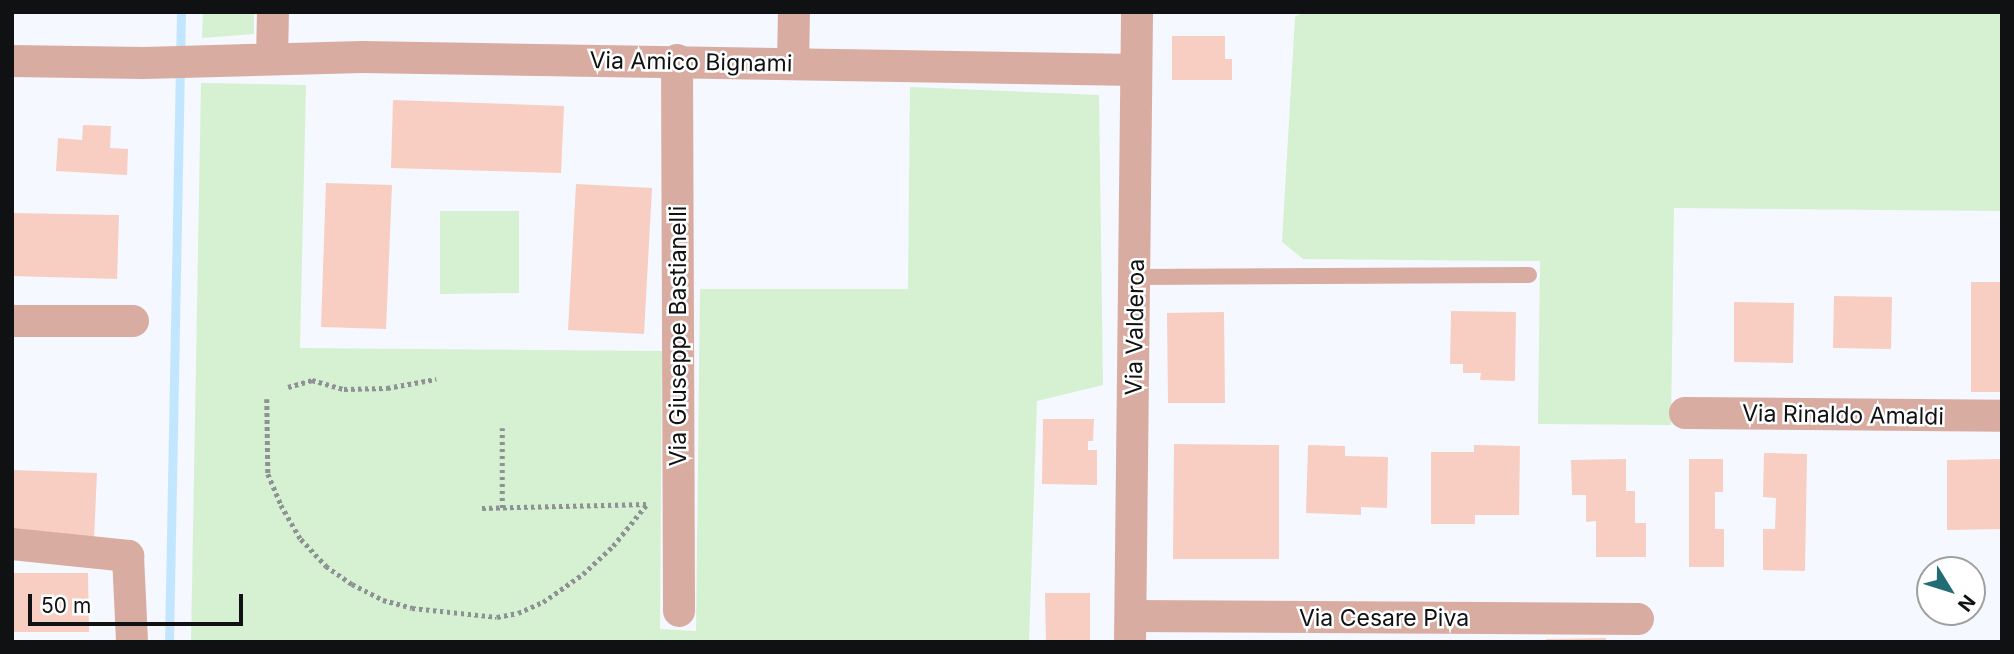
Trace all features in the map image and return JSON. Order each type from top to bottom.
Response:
[{"type":"street","points":[[259,59],[273,12]]},
{"type":"street","points":[[793,64],[794,12]]},
{"type":"street","name":"Via Valderoa","points":[[1131,629],[1137,12]]},
{"type":"street","name":"Via Amico Bignami","points":[[12,61],[144,63],[362,57],[677,60],[1136,70]]},
{"type":"street","name":"Via Giuseppe Bastianelli","points":[[677,60],[679,611]]},
{"type":"street","points":[[12,321],[133,321]]},
{"type":"street","name":"Via Rinaldo Amaldi","points":[[1685,413],[2002,416]]},
{"type":"street","points":[[12,544],[128,556],[132,642]]},
{"type":"street","name":"Via Cesare Piva","points":[[1131,629],[1638,619]]},
{"type":"lane","points":[[1136,277],[1529,275]]},
{"type":"path","points":[[288,387],[312,380],[344,389],[387,388],[436,380]]},
{"type":"path","points":[[267,399],[268,474],[281,506],[301,539],[326,566],[352,584],[383,600],[403,606],[468,616],[496,617],[543,602],[583,574],[613,546],[647,504]]},
{"type":"path","points":[[502,428],[502,508]]},
{"type":"path","points":[[482,509],[678,503]]},
{"type":"green space","points":[[203,12],[254,12],[254,34],[202,38]]},
{"type":"green space","points":[[1304,12],[2002,12],[2002,211],[1674,208],[1671,425],[1538,424],[1540,261],[1303,259],[1282,242],[1295,17]]},
{"type":"green space","points":[[201,83],[306,85],[300,348],[662,351],[660,629],[696,631],[700,289],[908,289],[910,87],[1099,95],[1103,385],[1037,401],[1029,642],[191,642]]},
{"type":"green space","points":[[440,211],[519,211],[519,293],[440,294]]},
{"type":"building","points":[[1172,36],[1225,36],[1225,59],[1232,59],[1232,80],[1172,80]]},
{"type":"building","points":[[393,100],[564,106],[561,173],[391,168]]},
{"type":"building","points":[[83,125],[111,126],[110,148],[128,149],[127,175],[56,171],[58,138],[82,140]]},
{"type":"building","points":[[326,183],[392,185],[386,329],[321,327]]},
{"type":"building","points":[[576,184],[652,188],[644,334],[568,330]]},
{"type":"building","points":[[12,213],[119,215],[117,279],[12,276]]},
{"type":"building","points":[[1971,282],[2002,282],[2002,392],[1971,392]]},
{"type":"building","points":[[1834,296],[1892,297],[1891,349],[1833,348]]},
{"type":"building","points":[[1734,302],[1794,303],[1793,363],[1734,362]]},
{"type":"building","points":[[1451,311],[1516,312],[1515,381],[1480,380],[1481,373],[1463,373],[1463,364],[1450,364]]},
{"type":"building","points":[[1224,312],[1225,403],[1168,403],[1167,313]]},
{"type":"building","points":[[1043,419],[1094,419],[1093,441],[1088,441],[1088,450],[1097,450],[1097,485],[1042,484]]},
{"type":"building","points":[[1174,444],[1279,445],[1279,559],[1173,559]]},
{"type":"building","points":[[1308,445],[1345,446],[1345,456],[1388,457],[1387,508],[1361,507],[1361,515],[1306,513]]},
{"type":"building","points":[[1474,445],[1520,446],[1519,515],[1475,515],[1475,524],[1431,524],[1431,452],[1474,452]]},
{"type":"building","points":[[1764,453],[1807,454],[1805,571],[1763,570],[1763,529],[1775,529],[1776,498],[1763,497]]},
{"type":"building","points":[[1626,459],[1626,491],[1635,491],[1635,523],[1646,523],[1646,557],[1596,557],[1596,521],[1586,522],[1586,495],[1572,495],[1571,460]]},
{"type":"building","points":[[1689,459],[1723,459],[1723,492],[1715,492],[1715,529],[1724,529],[1724,567],[1689,567]]},
{"type":"building","points":[[2002,459],[2002,529],[1947,530],[1947,460]]},
{"type":"building","points":[[12,470],[97,473],[94,538],[12,534]]},
{"type":"building","points":[[12,573],[88,573],[89,632],[12,632]]},
{"type":"building","points":[[1045,593],[1090,593],[1090,642],[1046,642]]},
{"type":"building","points":[[1606,638],[1606,642],[1546,642],[1546,639]]},
{"type":"waterway","points":[[169,642],[181,12]]}]
